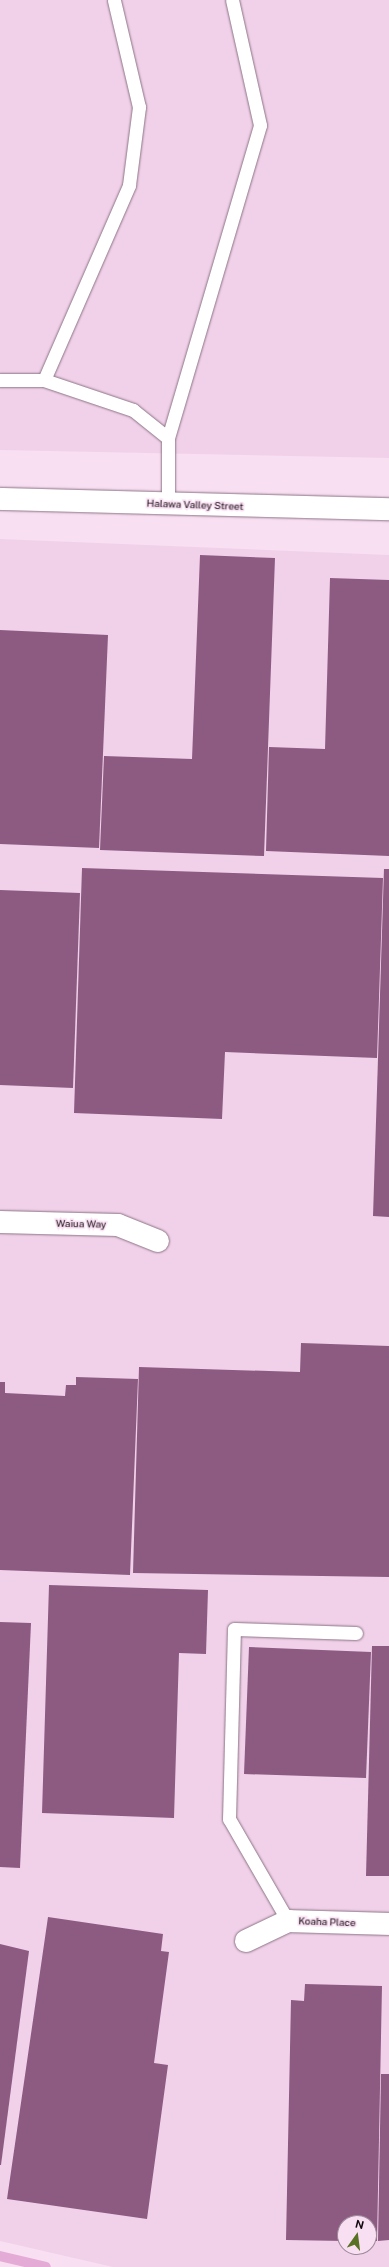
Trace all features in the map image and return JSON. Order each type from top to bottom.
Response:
[{"type":"street","name":"Halawa Valley Street","points":[[0,499],[389,509]]},
{"type":"street","name":"Waiua Way","points":[[0,1222],[118,1225],[158,1241]]},
{"type":"street","name":"Koaha Place","points":[[246,1941],[288,1921],[389,1924]]},
{"type":"lane","points":[[44,380],[129,185],[138,107],[114,0]]},
{"type":"lane","points":[[168,504],[168,438],[260,125],[232,0]]},
{"type":"lane","points":[[0,380],[44,380],[133,410],[168,438]]},
{"type":"lane","points":[[288,1921],[229,1819],[234,1629],[356,1633]]},
{"type":"shaded area","points":[[0,0],[389,0],[389,458],[0,450]]},
{"type":"shaded area","points":[[0,539],[389,555],[389,2267],[113,2267],[0,2241]]},
{"type":"building","points":[[200,555],[275,558],[264,856],[100,850],[104,756],[192,759]]},
{"type":"building","points":[[330,578],[389,580],[389,856],[266,851],[269,747],[325,749]]},
{"type":"building","points":[[0,630],[108,635],[99,848],[0,844]]},
{"type":"building","points":[[82,868],[383,878],[377,1058],[225,1052],[222,1119],[74,1113]]},
{"type":"building","points":[[384,869],[389,869],[389,1217],[373,1216]]},
{"type":"building","points":[[0,890],[80,893],[73,1088],[0,1085]]},
{"type":"building","points":[[301,1343],[389,1346],[389,1577],[133,1573],[139,1367],[300,1372]]},
{"type":"building","points":[[76,1377],[138,1379],[130,1575],[0,1570],[0,1382],[5,1382],[5,1393],[65,1396],[66,1385],[76,1385]]},
{"type":"building","points":[[49,1585],[208,1590],[206,1654],[179,1653],[174,1818],[42,1813]]},
{"type":"building","points":[[0,1622],[31,1623],[20,1868],[0,1867]]},
{"type":"building","points":[[372,1646],[389,1646],[389,1876],[366,1876]]},
{"type":"building","points":[[249,1647],[371,1652],[366,1778],[244,1774]]},
{"type":"building","points":[[48,1917],[163,1934],[161,1951],[169,1952],[154,2063],[168,2065],[147,2219],[7,2199]]},
{"type":"building","points":[[0,1944],[29,1951],[1,2165],[0,2165]]},
{"type":"building","points":[[305,1984],[382,1986],[377,2241],[377,2215],[337,2215],[337,2241],[286,2240],[291,2000],[304,2001]]},
{"type":"building","points":[[381,2074],[389,2074],[389,2240],[378,2241]]},
{"type":"waterway","points":[[0,2256],[46,2267]]}]
